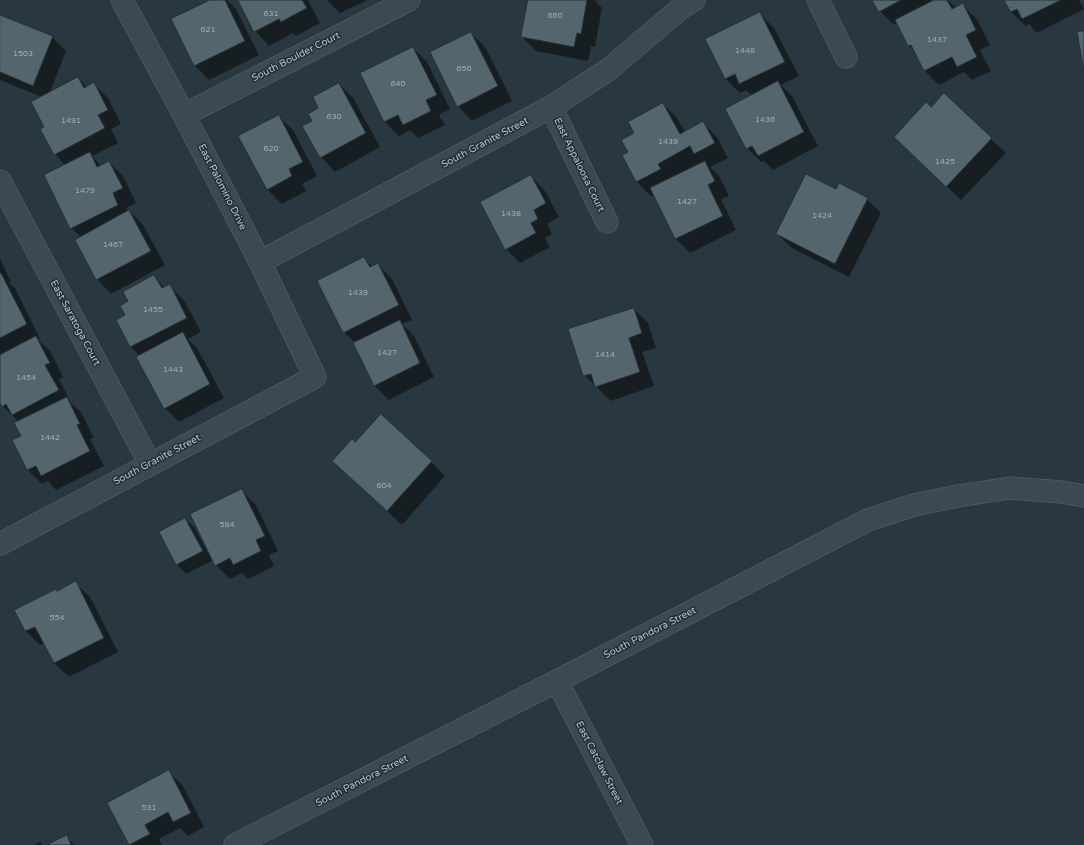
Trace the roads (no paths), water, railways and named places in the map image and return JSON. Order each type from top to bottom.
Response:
[{"type":"street","name":"East Palomino Drive","points":[[122,0],[184,115],[260,262],[315,377]]},
{"type":"street","name":"South Boulder Court","points":[[184,115],[409,0]]},
{"type":"street","name":"South Granite Street","points":[[260,262],[552,107],[608,70],[681,8],[694,0]]},
{"type":"street","points":[[818,0],[846,57]]},
{"type":"street","name":"East Appaloosa Court","points":[[552,107],[607,222]]},
{"type":"street","name":"East Saratoga Court","points":[[0,181],[150,464]]},
{"type":"street","name":"South Granite Street","points":[[0,544],[315,377]]},
{"type":"street","name":"South Pandora Street","points":[[235,845],[868,520],[914,505],[1010,488],[1060,492],[1084,496]]},
{"type":"street","name":"East Catclaw Street","points":[[557,681],[642,845]]}]
